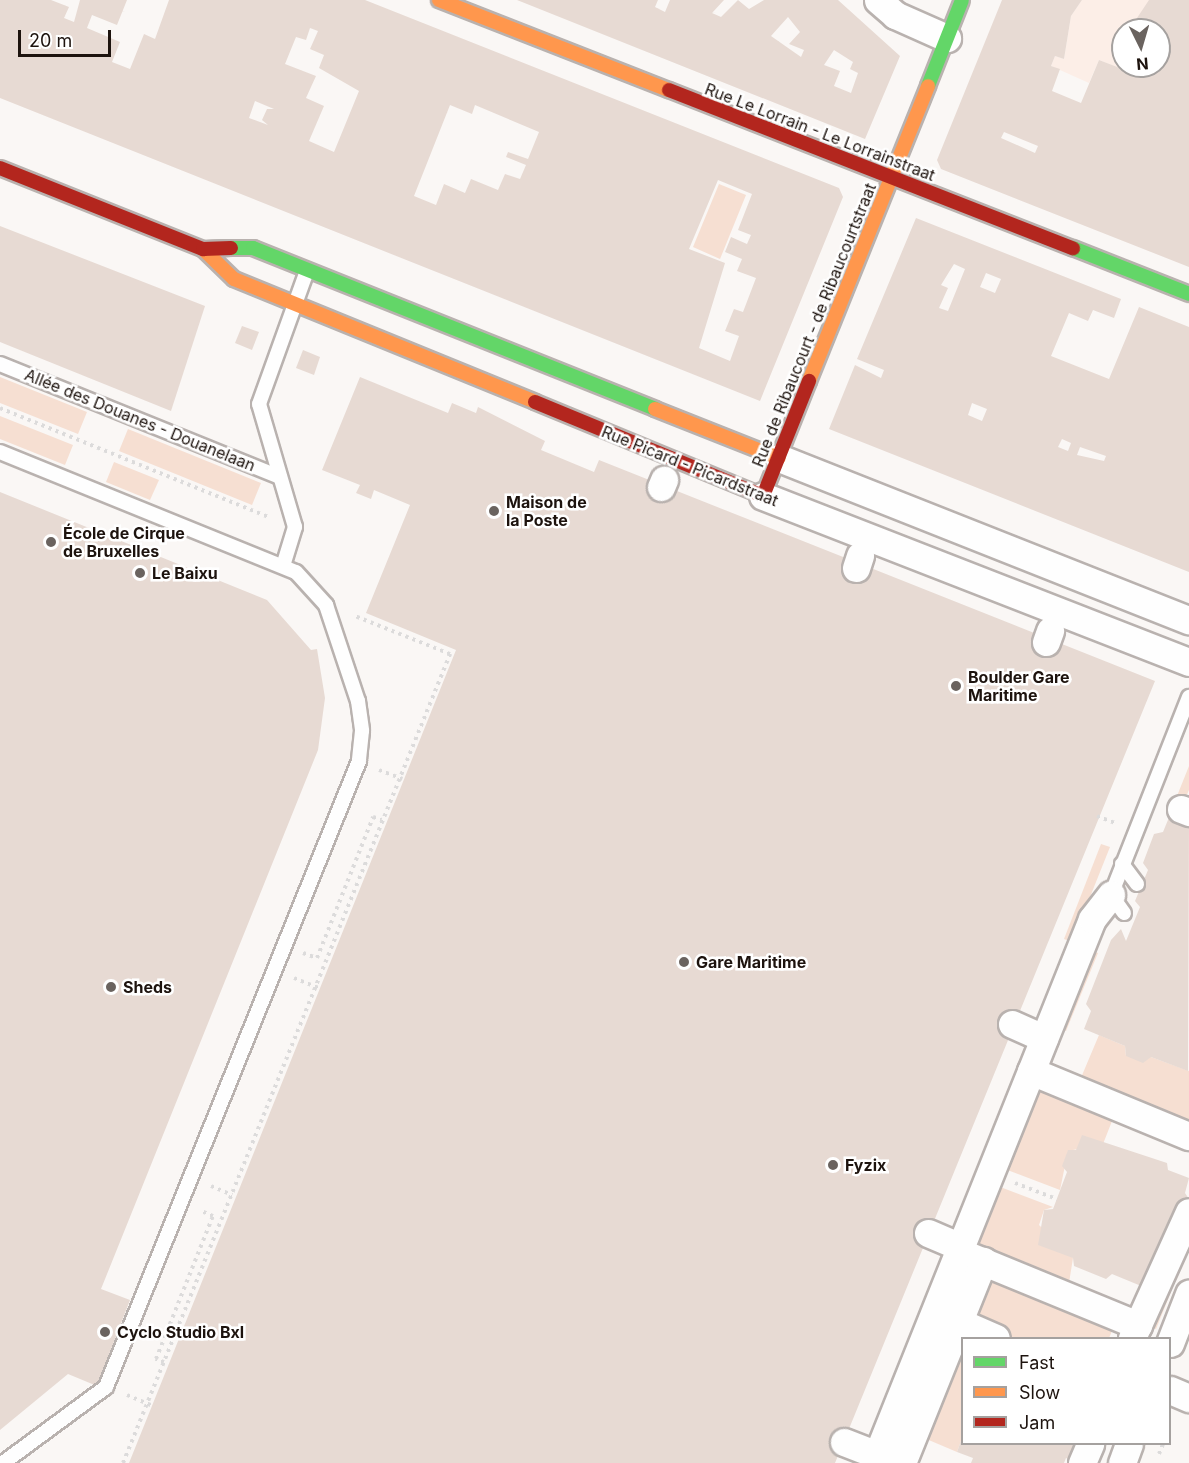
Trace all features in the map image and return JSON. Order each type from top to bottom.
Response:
[{"type":"street","name":"Rue Le Lorrain - Le Lorrainstraat","points":[[439,0],[1189,294]]},
{"type":"street","points":[[878,0],[895,15],[947,38]]},
{"type":"street","name":"Rue de Ribaucourt - de Ribaucourtstraat","points":[[762,496],[962,0]]},
{"type":"street","name":"Rue Picard - Picardstraat","points":[[0,168],[203,249],[234,279],[295,305],[762,496],[1189,662]]},
{"type":"street","name":"Rue Picard - Picardstraat","points":[[203,249],[253,248],[1189,620]]},
{"type":"street","points":[[888,1461],[968,1253],[1031,1071],[1092,919],[1117,904]]},
{"type":"street","points":[[1012,1024],[1044,1038]]},
{"type":"street","points":[[1031,1071],[1189,1136]]},
{"type":"street","points":[[928,1233],[1135,1331],[1189,1212]]},
{"type":"street","points":[[888,1461],[959,1323],[968,1253]]},
{"type":"street","points":[[1171,1340],[1189,1294]]},
{"type":"street","points":[[959,1323],[994,1337]]},
{"type":"street","points":[[1171,1390],[1189,1398]]},
{"type":"street","points":[[844,1442],[888,1461]]},
{"type":"street","points":[[1082,1463],[1089,1445]]},
{"type":"street","points":[[1122,1463],[1128,1445]]},
{"type":"lane","points":[[283,566],[295,527],[259,404],[307,271]]},
{"type":"lane","name":"Allée des Douanes - Douanelaan","points":[[0,364],[280,477]]},
{"type":"lane","points":[[0,452],[296,572],[326,605],[358,701],[359,761],[106,1387],[3,1463]]},
{"type":"lane","points":[[1117,904],[1122,864],[1189,697]]},
{"type":"lane","points":[[1122,864],[1137,884]]},
{"type":"path","points":[[0,408],[295,527]]},
{"type":"path","points":[[123,1463],[149,1404],[450,654],[386,628]]},
{"type":"path","points":[[381,770],[401,778]]},
{"type":"path","points":[[321,947],[373,817],[382,820]]},
{"type":"path","points":[[297,979],[317,987]]},
{"type":"path","points":[[995,1175],[1057,1199]]},
{"type":"path","points":[[213,1187],[233,1195]]},
{"type":"path","points":[[164,1362],[156,1359],[209,1228]]},
{"type":"path","points":[[131,1397],[149,1404]]},
{"type":"shaded area","points":[[1082,0],[1189,0],[1181,93],[1144,78],[1171,78],[1171,18],[1111,18],[1111,65],[1099,60],[1089,83],[1051,66],[1055,56],[1064,59],[1071,16]]},
{"type":"shaded area","points":[[719,184],[746,195],[720,259],[693,247]]},
{"type":"shaded area","points":[[0,377],[87,412],[78,434],[0,403]]},
{"type":"shaded area","points":[[0,416],[73,445],[65,465],[0,439]]},
{"type":"shaded area","points":[[128,429],[261,483],[252,505],[119,451]]},
{"type":"shaded area","points":[[114,462],[159,480],[150,500],[106,482]]},
{"type":"shaded area","points":[[1189,766],[1189,790],[1185,799],[1177,796]]},
{"type":"shaded area","points":[[1101,844],[1110,847],[1072,942],[1064,939]]},
{"type":"shaded area","points":[[1089,950],[1098,953],[1066,1031],[1058,1028]]},
{"type":"shaded area","points":[[1099,1035],[1125,1046],[1126,1056],[1151,1057],[1189,1071],[1189,1123],[1080,1080]]},
{"type":"shaded area","points":[[1035,1084],[1114,1116],[1103,1144],[1068,1151],[1060,1190],[1002,1168]]},
{"type":"shaded area","points":[[995,1185],[1053,1207],[1044,1210],[1039,1225],[1073,1258],[1069,1283],[971,1244]]},
{"type":"shaded area","points":[[1189,1225],[1189,1247],[1156,1329],[1149,1326]]},
{"type":"shaded area","points":[[990,1274],[1115,1324],[1109,1337],[1004,1337],[971,1324]]},
{"type":"shaded area","points":[[961,1344],[961,1441],[957,1452],[924,1438]]},
{"type":"building","points":[[0,0],[51,0],[69,7],[64,18],[74,22],[80,0],[127,0],[117,25],[92,15],[87,28],[120,42],[112,62],[130,69],[144,34],[155,39],[169,0],[365,0],[839,188],[843,197],[760,401],[0,98]],"holes":[[[310,28],[318,31],[310,49],[324,55],[319,68],[359,91],[334,152],[309,141],[324,106],[306,98],[316,76],[285,64],[296,37],[306,40]],[[255,101],[274,109],[267,109],[262,120],[268,125],[249,118]],[[450,105],[472,114],[475,105],[539,132],[528,159],[508,152],[506,157],[526,165],[520,179],[505,174],[498,190],[471,179],[465,193],[444,184],[436,205],[414,196]],[[718,180],[752,194],[738,230],[751,235],[747,244],[731,237],[725,252],[742,259],[737,271],[756,278],[743,312],[734,309],[725,331],[739,336],[730,361],[699,348],[725,263],[689,249]]]},
{"type":"building","points":[[517,0],[658,0],[655,7],[665,12],[670,0],[724,0],[712,13],[721,17],[738,0],[749,9],[764,0],[838,0],[900,56],[865,139]],"holes":[[[788,17],[800,32],[789,44],[804,50],[801,57],[771,36]],[[834,50],[853,62],[850,69],[858,73],[851,93],[834,86],[840,71],[824,65]]]},
{"type":"building","points":[[1002,0],[1082,0],[1071,16],[1064,59],[1055,56],[1051,66],[1060,69],[1052,91],[1081,103],[1099,60],[1111,65],[1111,78],[1171,78],[1171,18],[1137,18],[1149,0],[1189,0],[1189,267],[941,169],[937,160]],"holes":[[[1004,132],[1038,146],[1035,153],[1001,138]]]},
{"type":"building","points":[[916,218],[1121,299],[1114,318],[1093,310],[1088,321],[1069,313],[1051,356],[1109,379],[1139,307],[1189,327],[1189,572],[829,429],[855,365],[881,378],[884,370],[857,359]],"holes":[[[954,264],[965,269],[948,311],[939,308],[948,288],[941,285]],[[986,273],[1001,279],[995,293],[980,287]],[[972,403],[987,409],[982,421],[968,415]],[[1062,439],[1071,443],[1068,451],[1058,447]],[[1080,447],[1106,456],[1104,461],[1077,455]]]},
{"type":"building","points":[[0,226],[205,306],[171,411],[0,342]]},
{"type":"building","points":[[242,326],[259,332],[252,350],[235,343]]},
{"type":"building","points":[[303,350],[320,357],[314,375],[296,368]]},
{"type":"building","name":"Gare Maritime","points":[[360,377],[448,413],[452,403],[476,413],[478,407],[545,441],[541,450],[594,472],[599,460],[1155,681],[835,1463],[129,1463],[456,650],[366,613],[410,505],[374,490],[371,499],[356,493],[360,485],[322,470]]},
{"type":"building","name":"Sheds","points":[[0,492],[267,600],[311,650],[317,649],[325,698],[318,750],[101,1289],[130,1300],[97,1386],[68,1374],[0,1430]]},
{"type":"building","points":[[1170,815],[1189,822],[1188,1071],[1151,1057],[1143,1063],[1126,1056],[1125,1046],[1084,1029],[1091,1011],[1086,1004],[1111,940],[1121,929],[1126,941],[1140,907],[1135,901],[1148,870],[1143,863],[1154,834],[1163,832]]},
{"type":"building","points":[[1082,1135],[1167,1163],[1168,1170],[1189,1178],[1185,1193],[1189,1199],[1146,1288],[1112,1274],[1106,1279],[1074,1266],[1073,1258],[1038,1245],[1044,1210],[1053,1209],[1067,1172],[1062,1166],[1068,1150],[1076,1150]]},
{"type":"building","points":[[961,1441],[961,1445],[1084,1445],[1076,1463],[1066,1458],[1064,1463],[971,1463],[973,1458],[957,1452]]},
{"type":"traffic: fast","points":[[928,86],[962,0]]},
{"type":"traffic: fast","points":[[231,248],[253,248],[655,409]]},
{"type":"traffic: fast","points":[[1073,248],[1189,294]]},
{"type":"traffic: slow","points":[[439,0],[669,90]]},
{"type":"traffic: slow","points":[[809,381],[928,86]]},
{"type":"traffic: slow","points":[[203,249],[234,279],[535,402]]},
{"type":"traffic: slow","points":[[655,409],[779,458]]},
{"type":"traffic: jam","points":[[669,90],[1073,248]]},
{"type":"traffic: jam","points":[[0,168],[203,249],[231,248]]},
{"type":"traffic: jam","points":[[535,402],[763,496],[809,381]]},
{"type":"place","name":"Maison de la Poste","points":[[494,511]]},
{"type":"place","name":"École de Cirque de Bruxelles","points":[[51,542]]},
{"type":"place","name":"Le Baixu","points":[[140,573]]},
{"type":"place","name":"Boulder Gare Maritime","points":[[956,686]]},
{"type":"place","name":"Gare Maritime","points":[[684,962]]},
{"type":"place","name":"Sheds","points":[[111,987]]},
{"type":"place","name":"Fyzix","points":[[833,1165]]},
{"type":"place","name":"Cyclo Studio Bxl","points":[[105,1332]]}]
